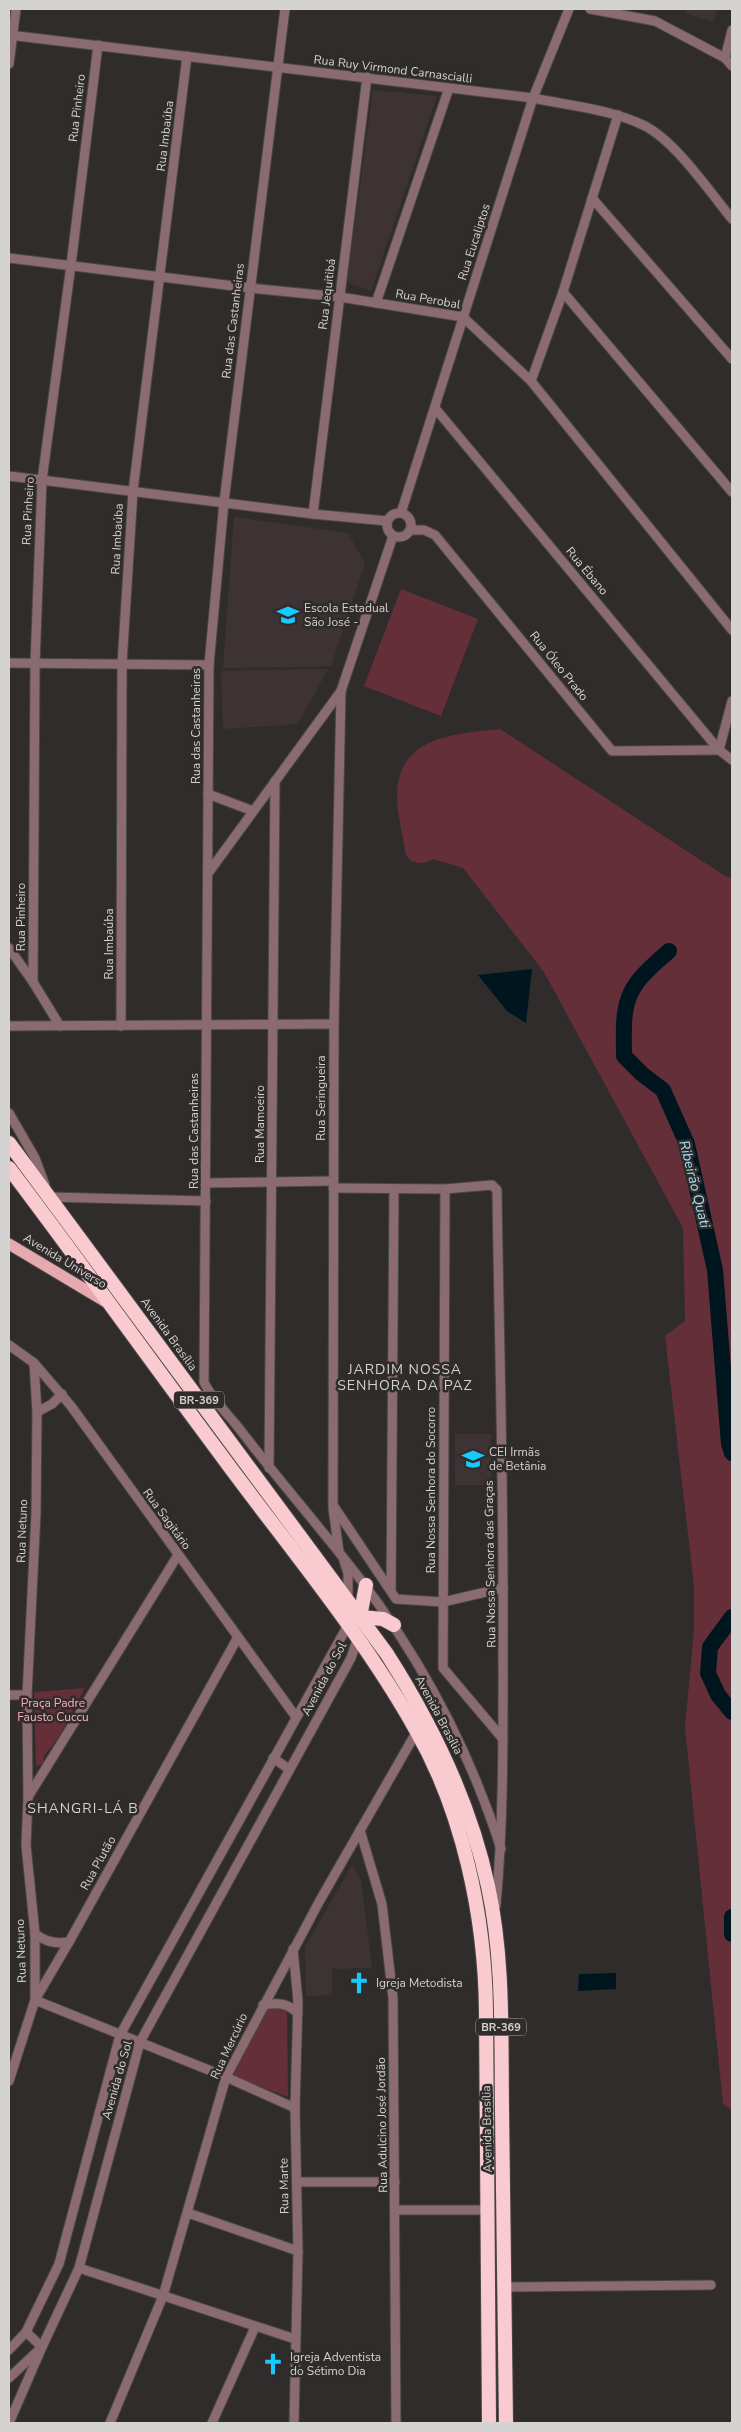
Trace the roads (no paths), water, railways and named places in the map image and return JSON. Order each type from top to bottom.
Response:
[{"type":"highway","name":"Avenida Brasília","points":[[9,1143],[360,1617],[410,1690],[442,1749],[472,1828],[487,1880],[494,1922],[500,2000],[506,2423]]},
{"type":"highway","name":"Avenida Brasília","points":[[9,1168],[106,1302],[348,1625],[417,1731],[440,1782],[457,1827],[478,1918],[486,1994],[489,2423]]},
{"type":"highway","points":[[366,1585],[360,1617],[383,1619],[394,1625]]},
{"type":"main road","name":"Avenida Universo","points":[[9,1244],[106,1302]]},
{"type":"street","points":[[9,64],[10,36],[16,9]]},
{"type":"street","name":"Rua das Castanheiras","points":[[207,1388],[204,1375],[208,665],[224,502],[277,67],[286,9]]},
{"type":"street","name":"Rua Eucaliptos","points":[[401,513],[533,98],[569,9]]},
{"type":"street","points":[[590,9],[655,21],[725,58],[732,66]]},
{"type":"street","points":[[725,58],[732,30]]},
{"type":"street","name":"Rua Ruy Virmond Carnascialli","points":[[10,36],[533,98],[618,115],[647,127],[676,151],[732,219]]},
{"type":"street","name":"Rua Pinheiro","points":[[33,982],[35,664],[42,480],[98,45]]},
{"type":"street","name":"Rua Imbaúba","points":[[121,1026],[122,664],[132,491],[161,277],[187,56]]},
{"type":"street","name":"Rua Jequitibá","points":[[313,514],[366,78]]},
{"type":"street","points":[[376,303],[449,88]]},
{"type":"street","points":[[531,381],[563,292],[618,115]]},
{"type":"street","points":[[592,198],[732,360]]},
{"type":"street","name":"Rua Perobal","points":[[9,258],[250,288],[340,297],[463,317],[531,381],[732,630]]},
{"type":"street","points":[[563,292],[732,492]]},
{"type":"street","name":"Rua Ébano","points":[[435,408],[719,750],[732,760]]},
{"type":"street","points":[[9,476],[313,514],[388,521]]},
{"type":"street","points":[[401,513],[408,518],[410,530],[403,537],[392,536],[388,532],[388,521],[393,514],[401,513]]},
{"type":"street","name":"Rua Óleo Prado","points":[[410,530],[424,530],[435,535],[612,751],[719,750]]},
{"type":"street","points":[[208,872],[341,691],[392,536]]},
{"type":"street","points":[[9,663],[208,665]]},
{"type":"street","name":"Rua Seringueira","points":[[341,691],[334,1024],[333,1505],[340,1554],[348,1573],[348,1625]]},
{"type":"street","points":[[719,750],[732,701]]},
{"type":"street","name":"Rua Mamoeiro","points":[[269,1468],[275,781]]},
{"type":"street","points":[[208,794],[253,811]]},
{"type":"street","points":[[9,948],[60,1026]]},
{"type":"street","points":[[9,1026],[334,1024]]},
{"type":"street","points":[[9,1113],[35,1158],[50,1198],[206,1201]]},
{"type":"street","points":[[206,1183],[272,1182],[333,1184],[394,1190],[445,1189]]},
{"type":"street","name":"Rua Nossa Senhora das Graças","points":[[445,1189],[492,1185],[497,1190],[504,1588],[502,1849],[494,1922]]},
{"type":"street","name":"Rua Nossa Senhora do Socorro","points":[[445,1189],[443,1668],[503,1739]]},
{"type":"street","points":[[391,1590],[394,1190]]},
{"type":"street","name":"Rua Sagitário","points":[[9,1345],[34,1363],[62,1394],[296,1717]]},
{"type":"street","name":"Rua Netuno","points":[[34,1363],[37,1412],[36,1513],[26,1695],[28,1798],[26,1845],[35,1934],[35,2000]]},
{"type":"street","name":"Avenida Brasília","points":[[207,1388],[269,1468],[366,1585],[394,1625],[439,1701],[466,1754],[488,1805],[502,1849]]},
{"type":"street","points":[[37,1412],[52,1404],[62,1394]]},
{"type":"street","points":[[333,1505],[396,1599],[443,1602],[504,1588]]},
{"type":"street","points":[[28,1798],[178,1555]]},
{"type":"street","name":"Avenida do Sol","points":[[9,2350],[26,2332],[59,2264],[120,2035],[348,1625],[360,1617]]},
{"type":"street","name":"Avenida do Sol","points":[[9,2378],[42,2347],[79,2268],[140,2042],[358,1641],[360,1617]]},
{"type":"street","name":"Rua Plutão","points":[[9,2081],[35,2000],[238,1637]]},
{"type":"street","points":[[9,1696],[26,1695]]},
{"type":"street","name":"Rua Mercúrio","points":[[110,2423],[163,2296],[226,2077],[263,2004],[417,1731]]},
{"type":"street","points":[[273,1758],[289,1769]]},
{"type":"street","name":"Rua Adulcino José Jordão","points":[[360,1830],[382,1904],[392,1986],[396,2423]]},
{"type":"street","points":[[35,1934],[52,1942],[69,1942]]},
{"type":"street","name":"Rua Marte","points":[[294,1949],[298,2014],[295,2108],[298,2251],[294,2423]]},
{"type":"street","points":[[35,2000],[226,2077],[295,2108]]},
{"type":"street","points":[[263,2004],[285,2004],[292,2007],[298,2014]]},
{"type":"street","points":[[297,2182],[395,2182]]},
{"type":"street","points":[[395,2210],[488,2210]]},
{"type":"street","points":[[188,2213],[298,2251]]},
{"type":"street","points":[[79,2268],[295,2339]]},
{"type":"street","points":[[504,2287],[711,2285]]},
{"type":"street","points":[[212,2423],[255,2327]]},
{"type":"street","points":[[9,2423],[11,2408],[42,2347],[26,2332]]},
{"type":"water","points":[[532,969],[526,1023],[507,1011],[478,975]]},
{"type":"water","points":[[616,1973],[616,1989],[578,1991],[579,1974]]},
{"type":"waterway","name":"Ribeirão Quati","points":[[669,951],[643,975],[631,992],[624,1019],[624,1056],[642,1074],[663,1090],[687,1144],[715,1270],[729,1444],[732,1453]]},
{"type":"waterway","name":"Ribeirão Quati","points":[[732,1617],[710,1647],[708,1673],[718,1695],[732,1712]]},
{"type":"waterway","name":"Ribeirão Quati","points":[[732,1917],[732,1934]]},
{"type":"place","name":"Escola Estadual São José -","points":[[288,615]]},
{"type":"place","name":"CEI Irmãs de Betânia","points":[[473,1459]]},
{"type":"place","name":"Igreja Metodista","points":[[359,1983]]},
{"type":"place","name":"Igreja Adventista do Sétimo Dia","points":[[273,2364]]},
{"type":"district","name":"JARDIM NOSSA SENHORA DA PAZ","points":[[405,1378]]},
{"type":"district","name":"SHANGRI-LÁ B","points":[[83,1808]]},
{"type":"park label","name":"Praça Padre Fausto Cuccu","points":[[53,1710]]}]
